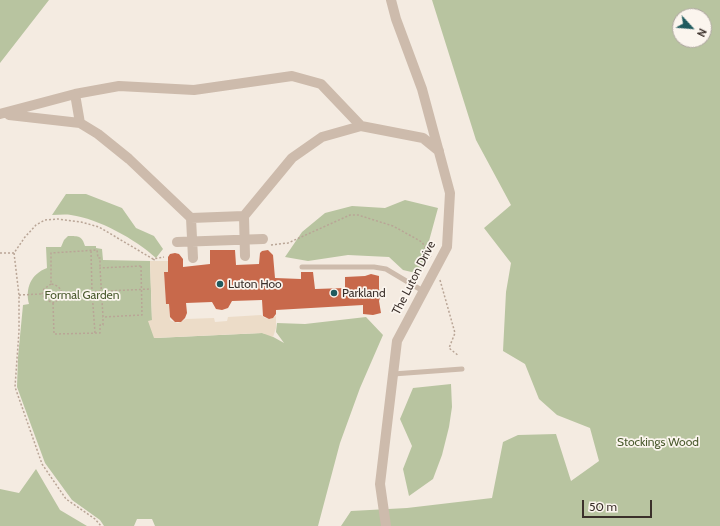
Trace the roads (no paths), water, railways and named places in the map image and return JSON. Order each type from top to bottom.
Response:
[{"type":"street","name":"The Luton Drive","points":[[386,526],[380,484],[396,341],[447,248],[450,193],[422,89],[396,19],[391,0]]},
{"type":"street","points":[[2,114],[75,94],[119,86],[194,90],[292,76],[321,84],[361,126]]},
{"type":"street","points":[[75,94],[80,123]]},
{"type":"street","points":[[2,114],[80,123],[98,134],[129,159],[190,218],[193,258]]},
{"type":"street","points":[[245,256],[244,216],[292,158],[322,137],[361,126],[423,138],[439,151]]},
{"type":"street","points":[[190,218],[244,216]]},
{"type":"street","points":[[177,242],[244,240],[266,242]]},
{"type":"lane","points":[[302,267],[374,267],[386,269],[423,291]]},
{"type":"lane","points":[[393,374],[462,369]]},
{"type":"place","name":"Luton Hoo","points":[[220,284]]},
{"type":"place","name":"Parkland","points":[[334,293]]},
{"type":"park label","name":"Formal Garden","points":[[82,295]]},
{"type":"park label","name":"Stockings Wood","points":[[658,442]]}]
